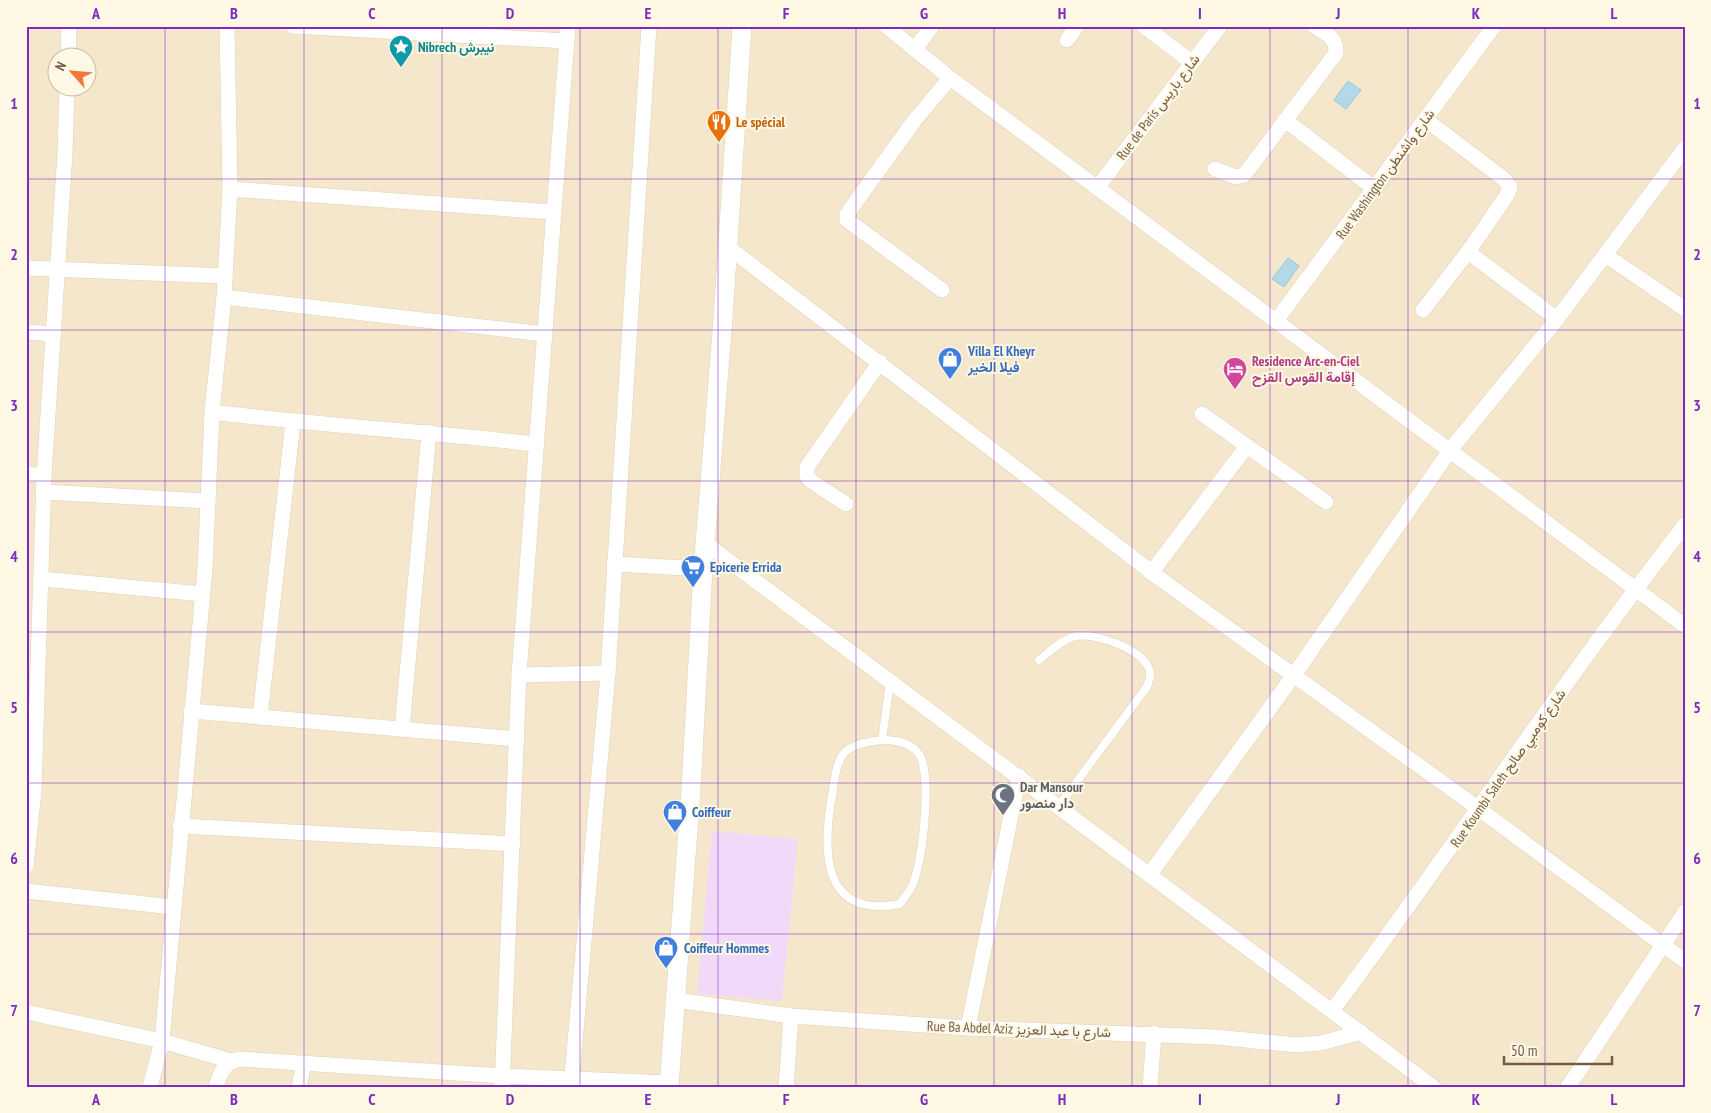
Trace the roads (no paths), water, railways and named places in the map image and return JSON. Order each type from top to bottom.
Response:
[{"type":"street","points":[[68,48],[69,26]]},
{"type":"street","points":[[150,1087],[162,1041],[202,594],[212,412],[224,296],[230,189],[227,26]]},
{"type":"street","points":[[293,26],[568,34],[552,212],[519,675],[503,1081]]},
{"type":"street","points":[[572,1083],[608,673],[649,26]]},
{"type":"street","points":[[26,1012],[162,1041],[231,1061],[239,1059],[304,1063],[503,1081],[669,1085],[692,779],[703,569],[728,247],[742,26]]},
{"type":"street","points":[[886,26],[950,78],[1451,449],[1685,626]]},
{"type":"street","points":[[915,49],[932,26]]},
{"type":"street","points":[[1067,40],[1077,26]]},
{"type":"street","points":[[1144,26],[1191,62]]},
{"type":"street","name":"Rue de Paris شارع باريس","points":[[1097,188],[1220,26]]},
{"type":"street","points":[[1215,169],[1240,178],[1336,53],[1337,45],[1333,38],[1314,26]]},
{"type":"street","name":"Rue Washington شارع واشنطن","points":[[1276,321],[1494,26]]},
{"type":"street","points":[[942,290],[847,220],[847,214],[914,121],[950,78]]},
{"type":"street","points":[[26,866],[34,791],[32,676],[42,579],[44,476],[58,269],[67,98]]},
{"type":"street","points":[[1285,120],[1375,189]]},
{"type":"street","points":[[1423,310],[1468,252],[1508,195],[1510,187],[1504,179],[1426,120]]},
{"type":"street","points":[[1150,874],[1294,675],[1451,449],[1557,319],[1685,148]]},
{"type":"street","points":[[230,189],[552,212]]},
{"type":"street","points":[[728,247],[1151,572],[1479,809],[1685,961]]},
{"type":"street","points":[[1468,252],[1557,319]]},
{"type":"street","points":[[1605,255],[1685,310]]},
{"type":"street","points":[[26,268],[225,276]]},
{"type":"street","points":[[224,296],[544,334]]},
{"type":"street","points":[[26,332],[54,334]]},
{"type":"street","points":[[846,504],[811,481],[807,476],[807,467],[880,362]]},
{"type":"street","points":[[212,412],[292,422],[430,432],[536,444]]},
{"type":"street","points":[[1202,414],[1326,502]]},
{"type":"street","points":[[260,717],[292,422]]},
{"type":"street","points":[[402,729],[430,432]]},
{"type":"street","points":[[1151,572],[1247,446]]},
{"type":"street","points":[[26,474],[44,476]]},
{"type":"street","points":[[44,492],[208,501]]},
{"type":"street","name":"Rue Koumbi Saleh شارع كومبي صالح","points":[[1332,1010],[1479,809],[1634,589],[1685,525]]},
{"type":"street","points":[[705,543],[1433,1087]]},
{"type":"street","points":[[614,564],[703,569]]},
{"type":"street","points":[[42,579],[202,594]]},
{"type":"street","points":[[519,675],[608,673]]},
{"type":"street","points":[[191,711],[517,739]]},
{"type":"street","points":[[968,1028],[1019,776]]},
{"type":"street","points":[[180,826],[513,844]]},
{"type":"street","points":[[26,891],[173,907]]},
{"type":"street","points":[[1568,1087],[1685,912]]},
{"type":"street","name":"Rue Ba Abdel Aziz شارع با عبد العزيز","points":[[675,1000],[791,1016],[968,1028],[1216,1036],[1296,1045],[1321,1043],[1361,1032]]},
{"type":"street","points":[[786,1087],[791,1016]]},
{"type":"street","points":[[1150,1087],[1154,1033]]},
{"type":"street","points":[[216,1087],[219,1075],[231,1061]]},
{"type":"street","points":[[300,1087],[304,1063]]},
{"type":"lane","points":[[1039,660],[1074,636],[1098,637],[1139,656],[1150,672],[1146,688],[1058,807]]},
{"type":"lane","points":[[882,740],[890,682]]},
{"type":"lane","points":[[882,740],[899,740],[911,747],[921,758],[924,788],[924,826],[920,862],[911,888],[900,904],[883,907],[861,904],[846,895],[832,880],[828,859],[828,815],[840,760],[846,752],[862,743],[882,740]]},
{"type":"water","points":[[1348,81],[1361,90],[1346,109],[1334,100]]},
{"type":"water","points":[[1288,258],[1299,266],[1284,287],[1272,279]]},
{"type":"place","name":"Nibrech نيبرش","points":[[401,68]]},
{"type":"place","name":"Le spécial","points":[[719,143]]},
{"type":"place","name":"Villa El Kheyr فيلا الخير","points":[[950,380]]},
{"type":"place","name":"Residence Arc-en-Ciel إقامة القوس القزح","points":[[1235,390]]},
{"type":"place","name":"Epicerie Errida","points":[[693,588]]},
{"type":"place","name":"Dar Mansour دار منصور","points":[[1003,816]]},
{"type":"place","name":"Coiffeur","points":[[675,833]]},
{"type":"place","name":"Coiffeur Hommes","points":[[666,969]]}]
